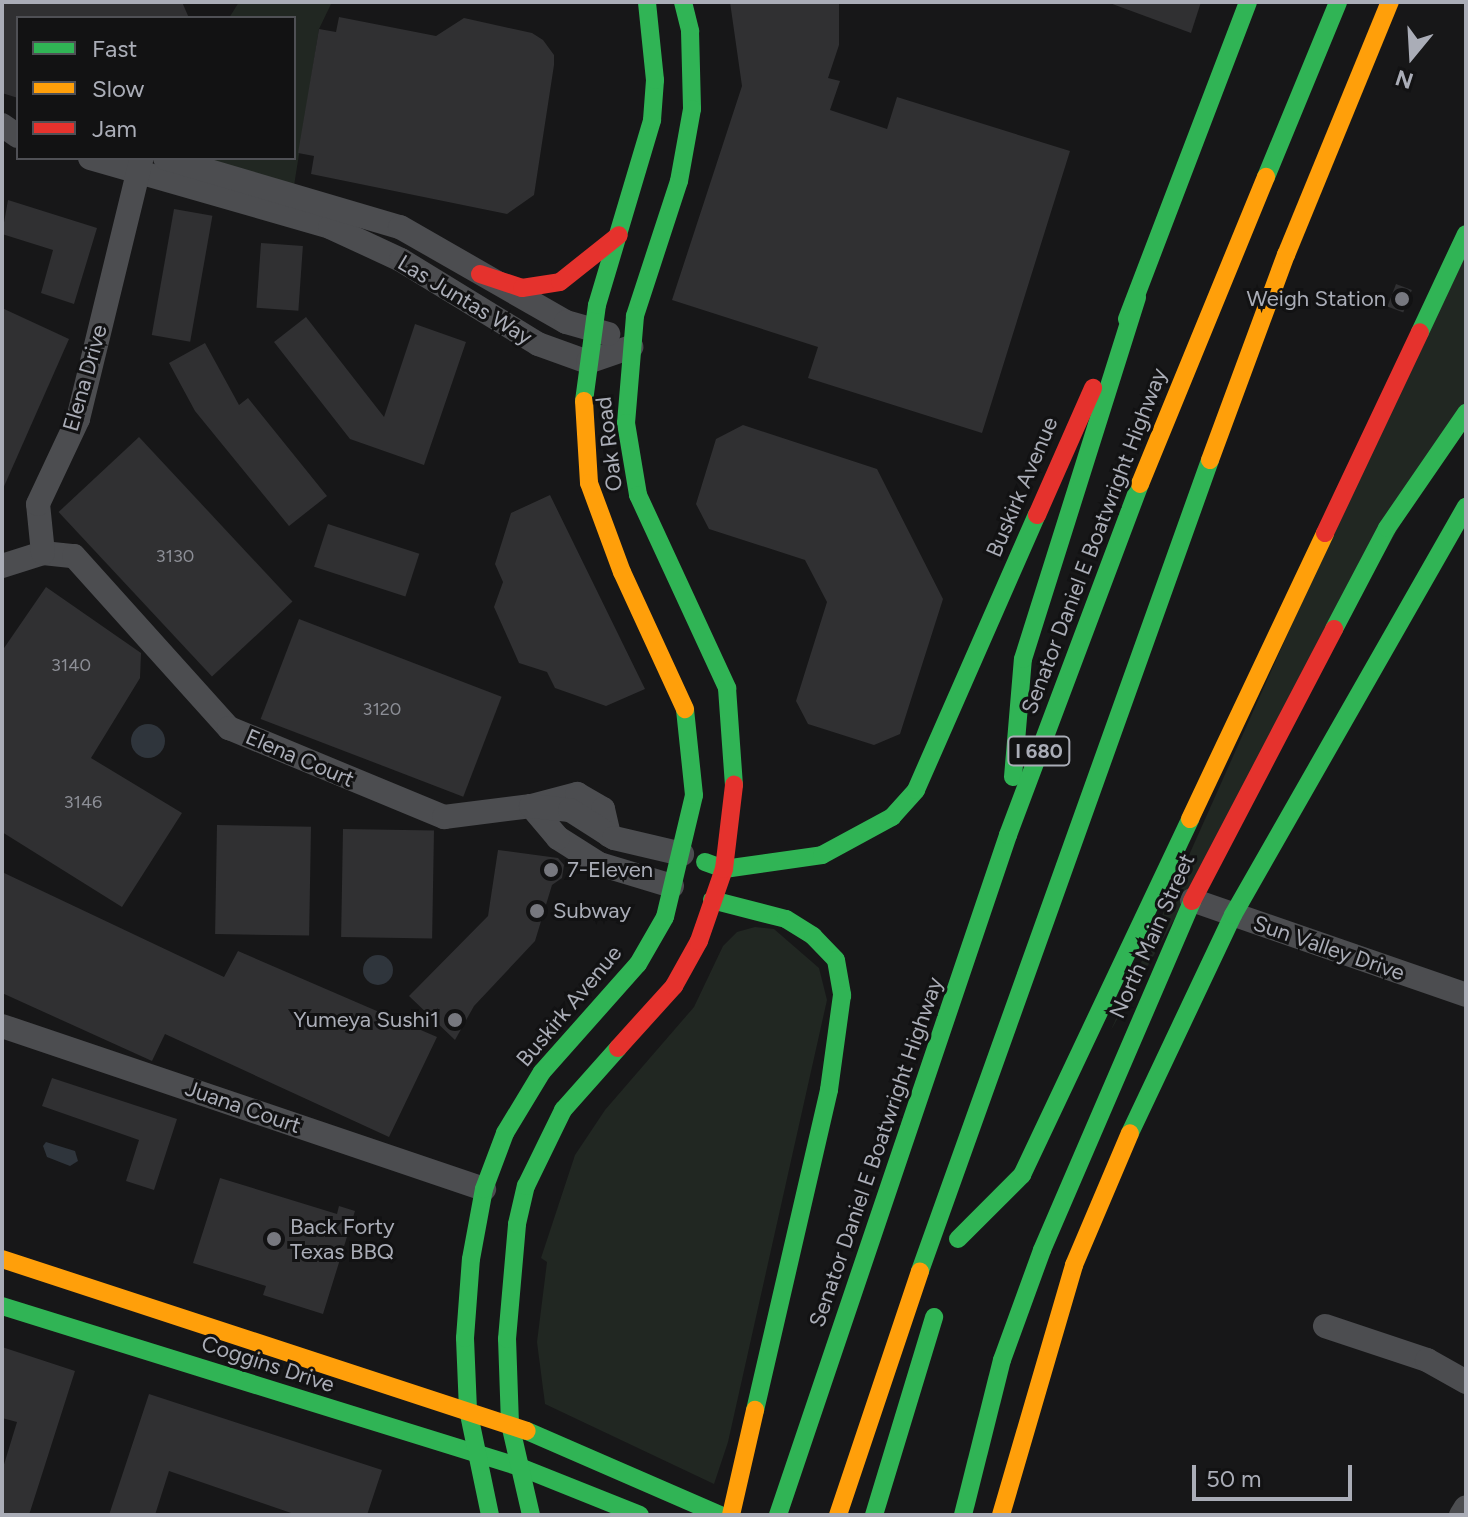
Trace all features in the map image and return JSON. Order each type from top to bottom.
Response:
[{"type":"main road","name":"Oak Road","points":[[647,2],[655,80],[652,120],[594,327],[584,404],[589,483],[622,572],[684,704],[694,795],[682,854]]},
{"type":"main road","name":"Oak Road","points":[[683,2],[690,31],[692,109],[679,181],[635,316],[626,423],[638,495],[727,688],[735,804],[724,869]]},
{"type":"main road","name":"Buskirk Avenue","points":[[682,854],[724,869],[822,855],[892,817],[916,790],[1065,445],[1137,298],[1248,2]]},
{"type":"main road","name":"Senator Daniel E Boatwright Highway","points":[[778,1515],[1008,835],[1126,517],[1338,2]]},
{"type":"main road","name":"I 680","points":[[838,1515],[965,1136],[1132,668],[1286,255],[1390,2]]},
{"type":"main road","points":[[974,1194],[956,1246],[1022,1175],[1466,234]]},
{"type":"main road","points":[[480,274],[522,288],[560,282],[619,235]]},
{"type":"main road","points":[[1008,835],[1023,659],[1137,298]]},
{"type":"main road","name":"North Main Street","points":[[963,1515],[1002,1360],[1042,1250],[1192,900],[1387,528],[1466,413]]},
{"type":"main road","points":[[1001,1515],[1074,1265],[1152,1082],[1233,915],[1466,507]]},
{"type":"main road","name":"Buskirk Avenue","points":[[531,1515],[510,1424],[507,1339],[517,1224],[526,1186],[563,1110],[674,986],[699,941],[682,854]]},
{"type":"main road","name":"Buskirk Avenue","points":[[490,1515],[468,1410],[465,1338],[471,1259],[484,1189],[505,1133],[542,1072],[638,964],[665,917],[724,869]]},
{"type":"main road","points":[[692,893],[786,919],[813,936],[836,960],[842,995],[829,1090],[731,1515]]},
{"type":"main road","name":"Coggins Drive","points":[[2,1259],[510,1424],[632,1471],[713,1511]]},
{"type":"main road","points":[[874,1515],[941,1297]]},
{"type":"main road","name":"Coggins Drive","points":[[2,1306],[520,1467],[640,1515]]},
{"type":"main road","points":[[580,1515],[617,1504]]},
{"type":"street","name":"Las Juntas Way","points":[[102,160],[139,166],[330,227],[401,260],[538,344],[588,362]]},
{"type":"street","name":"Las Juntas Way","points":[[172,160],[400,227],[566,322],[594,327],[631,347]]},
{"type":"street","name":"Elena Drive","points":[[43,553],[38,504],[78,419],[139,166]]},
{"type":"street","points":[[588,362],[631,347]]},
{"type":"street","points":[[2,566],[43,553]]},
{"type":"street","name":"Elena Court","points":[[43,553],[74,556],[229,728],[444,817],[531,806],[570,810],[609,835],[682,854]]},
{"type":"street","points":[[531,806],[558,838],[599,864],[692,893]]},
{"type":"street","name":"Sun Valley Drive","points":[[1192,900],[1466,995]]},
{"type":"street","name":"Juana Court","points":[[2,1026],[484,1189]]},
{"type":"street","points":[[1325,1326],[1427,1360],[1466,1382]]},
{"type":"street","points":[[1461,1515],[1466,1507]]},
{"type":"shaded area","points":[[239,2],[332,2],[319,29],[293,192],[173,160],[296,160],[296,16],[230,16]]},
{"type":"shaded area","points":[[1466,234],[1466,410],[1111,1030]]},
{"type":"shaded area","points":[[148,724],[160,729],[165,741],[160,753],[148,758],[136,753],[131,741],[136,729]]},
{"type":"shaded area","points":[[755,927],[774,929],[819,968],[827,1000],[728,1442],[714,1484],[545,1404],[537,1342],[547,1262],[541,1258],[575,1155],[605,1110],[694,1007],[723,946],[737,932]]},
{"type":"shaded area","points":[[378,955],[389,959],[393,970],[389,981],[378,985],[367,981],[363,970],[367,959]]},
{"type":"shaded area","points":[[46,1142],[75,1151],[78,1161],[70,1166],[47,1157],[43,1146]]},
{"type":"building","points":[[2,2],[182,2],[188,16],[16,16],[16,97],[2,93]]},
{"type":"building","points":[[730,2],[839,2],[839,45],[828,78],[840,81],[830,110],[887,129],[897,97],[1070,151],[982,433],[808,378],[818,347],[672,300],[742,86]]},
{"type":"building","points":[[1107,2],[1201,2],[1191,33]]},
{"type":"building","points":[[339,17],[436,36],[464,18],[532,33],[543,40],[554,55],[554,65],[534,195],[507,214],[311,174],[314,156],[298,153],[319,29],[336,32]]},
{"type":"building","points":[[8,200],[97,228],[74,304],[41,293],[53,250],[2,234]]},
{"type":"building","points":[[174,209],[212,216],[190,342],[152,335]]},
{"type":"building","points":[[261,243],[303,246],[298,311],[256,308]]},
{"type":"building","name":"Weigh Station","points":[[1396,284],[1412,290],[1403,312],[1387,306]]},
{"type":"building","points":[[2,308],[69,339],[2,491]]},
{"type":"building","points":[[306,317],[384,417],[415,324],[466,342],[424,465],[350,439],[274,342]]},
{"type":"building","points":[[205,343],[239,405],[248,398],[327,496],[289,526],[195,411],[169,363]]},
{"type":"building","points":[[743,425],[877,469],[943,599],[900,734],[874,745],[808,724],[796,701],[827,602],[805,560],[709,529],[696,504],[716,439]]},
{"type":"building","points":[[139,437],[292,602],[212,677],[59,512]]},
{"type":"building","points":[[550,495],[645,689],[606,706],[555,688],[547,672],[519,663],[494,607],[503,582],[495,564],[511,513]]},
{"type":"building","points":[[328,524],[419,554],[405,596],[314,567]]},
{"type":"building","points":[[46,587],[141,653],[140,678],[91,758],[182,813],[122,907],[2,832],[2,651]]},
{"type":"building","points":[[299,619],[502,697],[463,797],[261,719]]},
{"type":"building","points":[[217,825],[311,827],[309,936],[215,934]]},
{"type":"building","points":[[343,829],[434,831],[432,939],[341,937]]},
{"type":"building","points":[[498,850],[558,858],[564,865],[562,878],[552,885],[535,941],[474,1006],[455,1040],[409,996],[488,916]]},
{"type":"building","points":[[2,872],[224,977],[238,951],[437,1037],[389,1137],[165,1034],[152,1061],[2,993]]},
{"type":"building","points":[[52,1078],[177,1119],[154,1190],[126,1181],[139,1140],[42,1106]]},
{"type":"building","name":"Back Forty Texas BBQ","points":[[220,1178],[337,1214],[339,1206],[355,1211],[323,1314],[263,1295],[266,1286],[193,1263]]},
{"type":"building","points":[[2,1347],[75,1371],[29,1515],[2,1515],[2,1471],[17,1422],[2,1418]]},
{"type":"building","points":[[149,1394],[382,1470],[367,1515],[297,1515],[169,1471],[155,1515],[109,1515]]},
{"type":"traffic: fast","points":[[584,401],[597,305],[652,120],[655,80],[647,2]]},
{"type":"traffic: fast","points":[[683,2],[690,31],[692,109],[679,181],[635,316],[626,423],[638,495],[727,688],[734,785]]},
{"type":"traffic: fast","points":[[1127,319],[1248,2]]},
{"type":"traffic: fast","points":[[1266,177],[1338,2]]},
{"type":"traffic: fast","points":[[1420,332],[1466,234]]},
{"type":"traffic: fast","points":[[1013,777],[1023,659],[1137,298]]},
{"type":"traffic: fast","points":[[1334,629],[1387,528],[1466,413]]},
{"type":"traffic: fast","points":[[920,1271],[1210,460]]},
{"type":"traffic: fast","points":[[778,1515],[1008,835],[1140,484]]},
{"type":"traffic: fast","points":[[1130,1133],[1233,915],[1466,507]]},
{"type":"traffic: fast","points":[[705,862],[724,869],[822,855],[892,817],[916,790],[1037,515]]},
{"type":"traffic: fast","points":[[490,1515],[468,1410],[465,1338],[471,1259],[484,1189],[505,1133],[542,1072],[638,964],[665,917],[694,795],[685,709]]},
{"type":"traffic: fast","points":[[958,1239],[1022,1175],[1190,819]]},
{"type":"traffic: fast","points":[[712,900],[786,919],[813,936],[836,960],[842,995],[829,1090],[755,1410]]},
{"type":"traffic: fast","points":[[963,1515],[1002,1360],[1042,1250],[1192,901]]},
{"type":"traffic: fast","points":[[531,1515],[510,1424],[507,1339],[517,1224],[526,1186],[563,1110],[618,1048]]},
{"type":"traffic: fast","points":[[2,1306],[520,1467],[640,1515]]},
{"type":"traffic: fast","points":[[874,1515],[934,1317]]},
{"type":"traffic: fast","points":[[527,1431],[720,1515]]},
{"type":"traffic: slow","points":[[1210,460],[1286,255],[1390,2]]},
{"type":"traffic: slow","points":[[1140,484],[1266,177]]},
{"type":"traffic: slow","points":[[584,401],[589,483],[622,572],[685,709]]},
{"type":"traffic: slow","points":[[1190,819],[1325,533]]},
{"type":"traffic: slow","points":[[1001,1515],[1074,1265],[1130,1133]]},
{"type":"traffic: slow","points":[[2,1259],[527,1431]]},
{"type":"traffic: slow","points":[[838,1515],[920,1271]]},
{"type":"traffic: slow","points":[[731,1515],[755,1410]]},
{"type":"traffic: jam","points":[[480,274],[522,288],[560,282],[619,235]]},
{"type":"traffic: jam","points":[[1325,533],[1420,332]]},
{"type":"traffic: jam","points":[[1037,515],[1093,388]]},
{"type":"traffic: jam","points":[[1192,901],[1334,629]]},
{"type":"traffic: jam","points":[[618,1048],[674,986],[699,941],[724,869],[734,785]]},
{"type":"place","name":"Weigh Station","points":[[1402,299]]},
{"type":"place","name":"7-Eleven","points":[[551,870]]},
{"type":"place","name":"Subway","points":[[537,911]]},
{"type":"place","name":"Yumeya Sushi1","points":[[455,1020]]},
{"type":"place","name":"Back Forty Texas BBQ","points":[[274,1239]]}]
